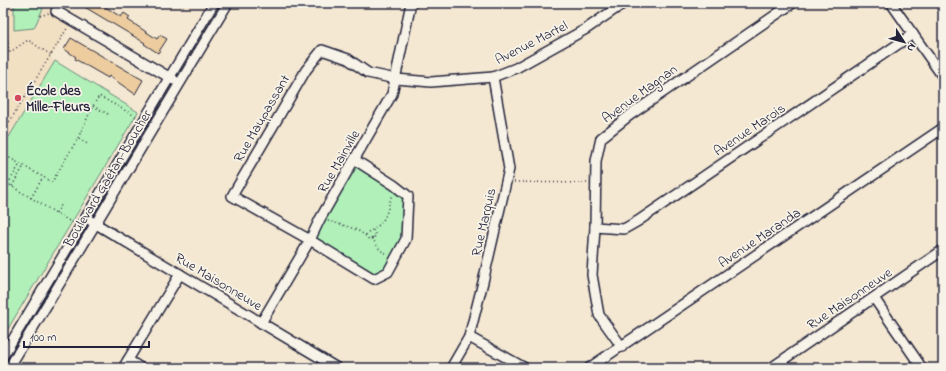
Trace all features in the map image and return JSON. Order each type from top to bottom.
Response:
[{"type":"street","name":"Boulevard Gaétan-Boucher","points":[[3,356],[214,3]]},
{"type":"street","name":"Rue Mainville","points":[[261,323],[310,240],[392,94],[411,3]]},
{"type":"street","name":"Avenue Martel","points":[[396,79],[431,82],[493,77],[516,68],[572,37],[624,3]]},
{"type":"street","name":"Avenue Magnan","points":[[622,347],[599,315],[592,275],[595,227],[596,161],[601,138],[630,115],[793,3]]},
{"type":"street","points":[[891,3],[943,77]]},
{"type":"street","name":"Boulevard Gaétan-Boucher","points":[[9,368],[227,4]]},
{"type":"street","points":[[56,11],[180,84]]},
{"type":"street","name":"Avenue Marois","points":[[595,227],[624,229],[638,221],[913,34]]},
{"type":"street","name":"Rue Maupassant","points":[[310,240],[232,196],[306,70],[322,50],[348,59],[368,73],[396,79]]},
{"type":"street","name":"Rue Marquis","points":[[451,368],[469,337],[484,282],[509,169],[493,77]]},
{"type":"street","name":"Avenue Maranda","points":[[590,368],[943,128]]},
{"type":"street","points":[[310,240],[374,279],[388,272],[406,239],[408,196],[394,185],[355,160]]},
{"type":"street","name":"Rue Maisonneuve","points":[[86,218],[337,368]]},
{"type":"street","name":"Rue Maisonneuve","points":[[771,368],[943,250]]},
{"type":"street","points":[[141,368],[126,364],[180,274]]},
{"type":"street","points":[[874,298],[922,368]]},
{"type":"street","points":[[469,337],[525,368]]},
{"type":"path","points":[[4,12],[9,53]]},
{"type":"path","points":[[3,132],[73,20]]},
{"type":"path","points":[[3,56],[28,40],[51,55]]},
{"type":"path","points":[[6,156],[52,182],[78,138],[92,106],[99,96],[144,120]]},
{"type":"path","points":[[92,106],[108,114]]},
{"type":"path","points":[[3,138],[6,140],[6,156],[3,170]]},
{"type":"path","points":[[78,138],[89,145]]},
{"type":"path","points":[[8,184],[20,164]]},
{"type":"path","points":[[12,186],[24,166]]},
{"type":"path","points":[[31,198],[43,177]]},
{"type":"path","points":[[3,181],[73,222]]},
{"type":"path","points":[[506,182],[596,184]]},
{"type":"path","points":[[366,235],[366,233],[373,230],[384,220],[394,185]]},
{"type":"path","points":[[56,213],[62,204]]},
{"type":"path","points":[[320,220],[346,226],[366,235],[369,240],[376,236],[373,230]]},
{"type":"path","points":[[372,238],[380,250],[395,259]]},
{"type":"shaded area","name":"École des Mille-Fleurs","points":[[3,3],[48,3],[56,11],[73,21],[51,58],[55,61],[9,137],[3,134]]},
{"type":"green space","points":[[14,3],[45,4],[34,28],[14,30]]},
{"type":"green space","points":[[55,61],[138,112],[3,337],[3,134],[9,137]]},
{"type":"green space","points":[[355,160],[408,196],[406,239],[388,272],[374,279],[310,240]]},
{"type":"building","points":[[78,3],[99,3],[121,17],[124,13],[130,17],[128,20],[157,39],[160,35],[167,39],[158,53],[144,44],[145,43]]},
{"type":"building","points":[[71,38],[143,80],[135,94],[109,76],[108,78],[75,59],[76,57],[64,49]]},
{"type":"place","name":"École des Mille-Fleurs","points":[[18,98]]}]
